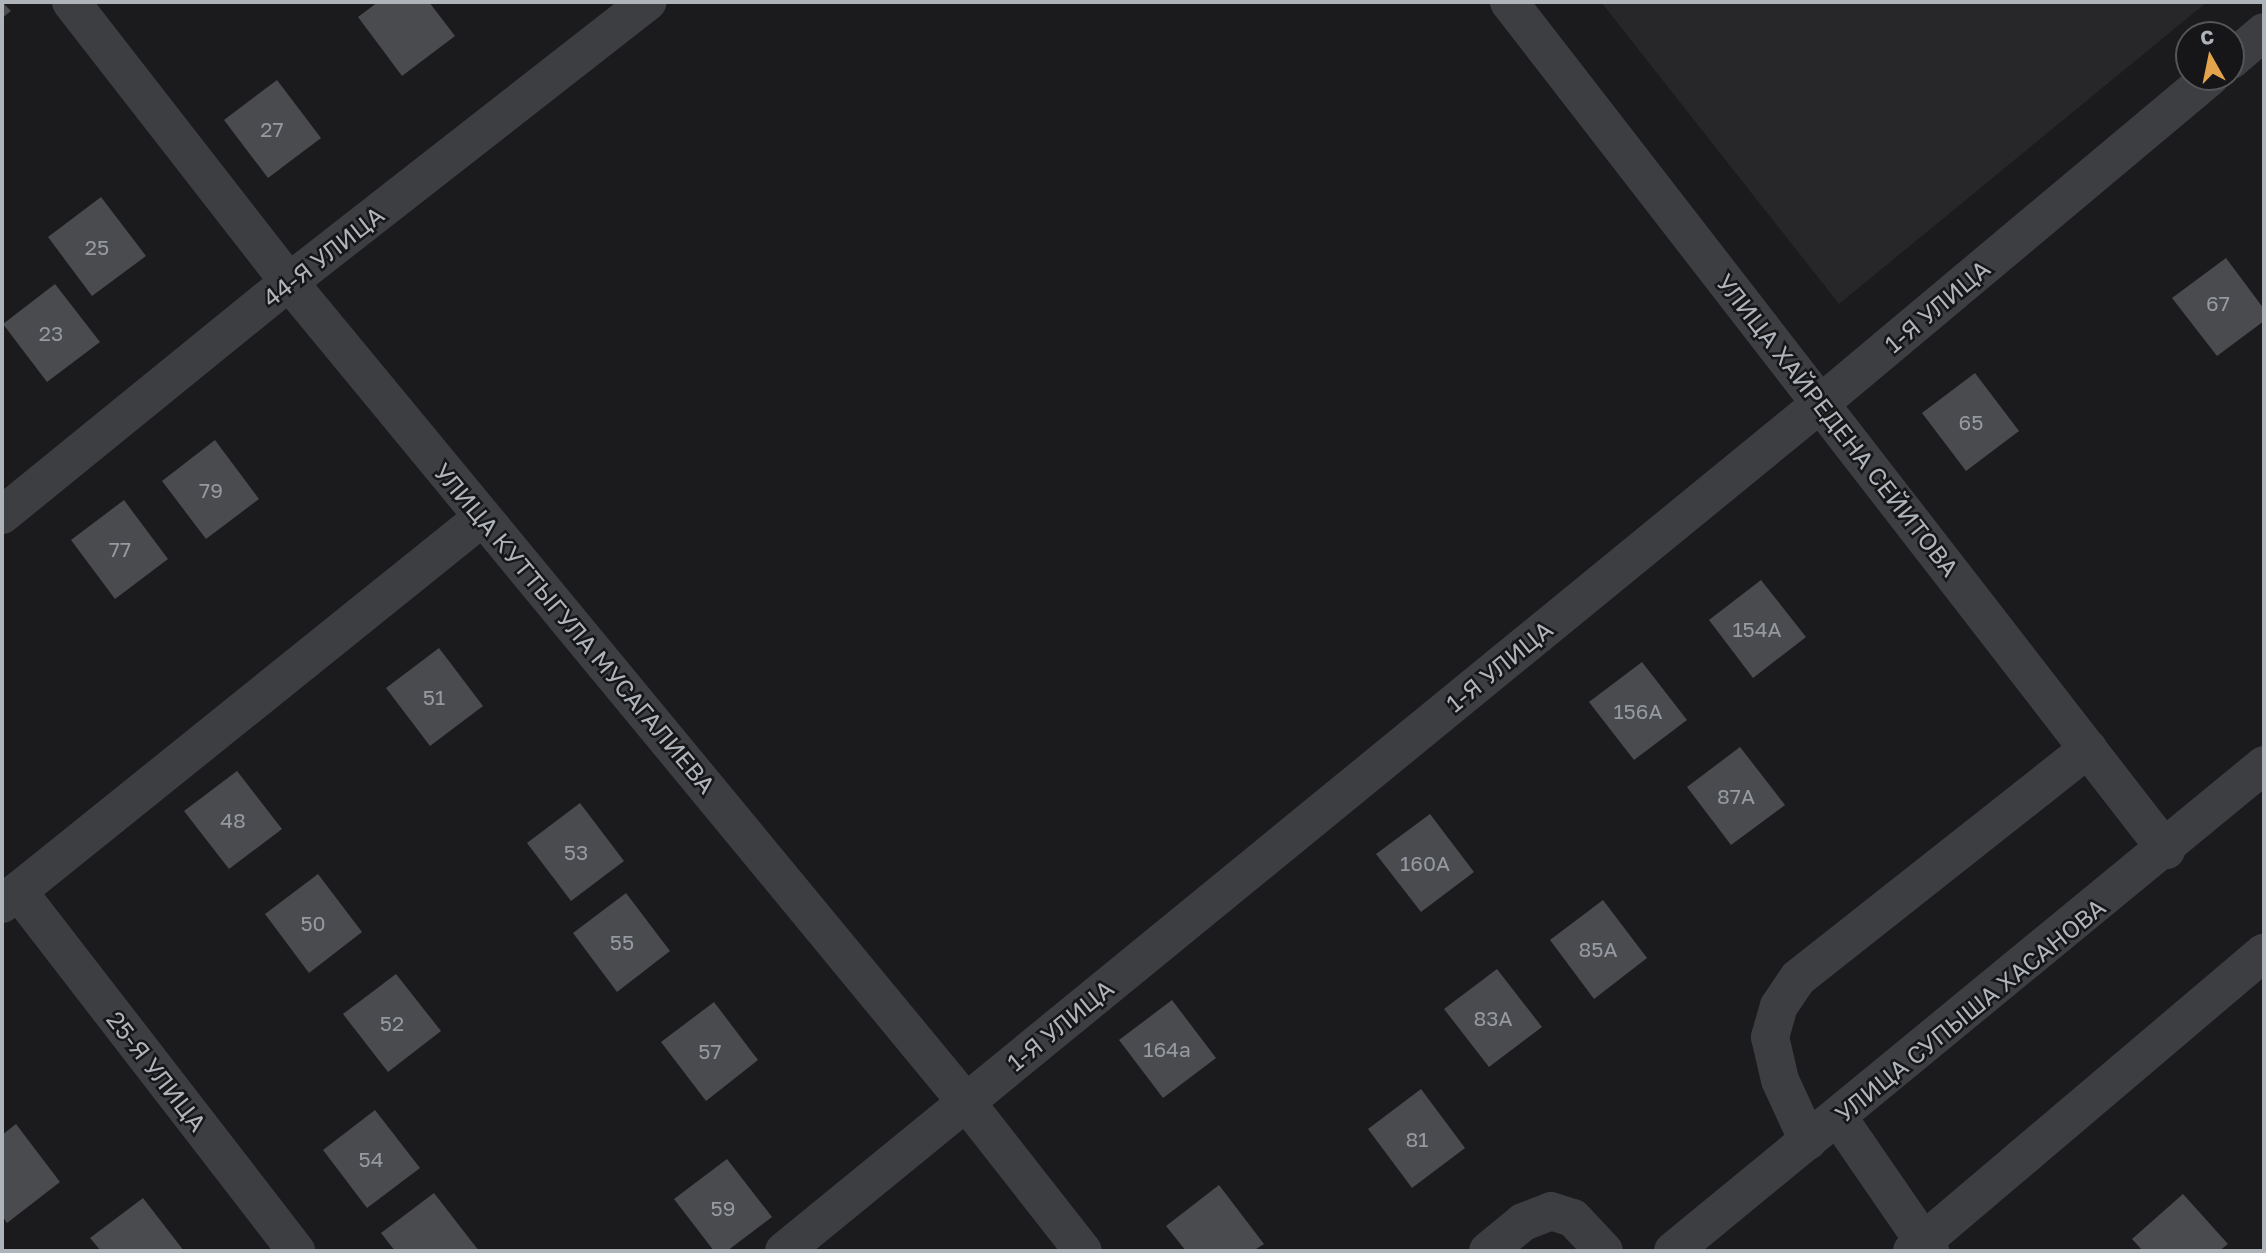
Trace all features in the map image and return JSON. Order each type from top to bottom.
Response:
[{"type":"street","name":"УЛИЦА КУТТЫГУЛА МУСАГАЛИЕВА","points":[[71,2],[289,282],[966,1102],[1083,1251]]},
{"type":"street","name":"44-Я УЛИЦА","points":[[2,515],[289,282],[648,2]]},
{"type":"street","name":"УЛИЦА ХАЙРЕДЕНА СЕЙИТОВА","points":[[1509,2],[2166,850]]},
{"type":"street","points":[[2245,48],[2264,32]]},
{"type":"street","name":"1-Я УЛИЦА","points":[[783,1251],[1821,403],[2193,91]]},
{"type":"street","points":[[10,898],[483,517]]},
{"type":"street","points":[[1808,1141],[1780,1080],[1770,1037],[1779,1006],[1798,978],[2088,749]]},
{"type":"street","name":"УЛИЦА СУПЫША ХАСАНОВА","points":[[1673,1251],[2166,850],[2264,765]]},
{"type":"street","name":"25-Я УЛИЦА","points":[[10,898],[296,1251]]},
{"type":"street","points":[[1838,1117],[1922,1248],[2264,953]]},
{"type":"street","points":[[1488,1251],[1523,1222],[1551,1211],[1573,1218],[1604,1251]]},
{"type":"shaded area","points":[[1601,2],[2207,2],[2184,21],[2175,21],[2175,28],[1839,304]]},
{"type":"building","points":[[2,2],[11,11],[2,18]]},
{"type":"building","points":[[378,2],[429,2],[455,36],[402,76],[358,17]]},
{"type":"building","points":[[277,80],[321,138],[268,178],[224,120]]},
{"type":"building","points":[[101,197],[146,256],[92,296],[48,237]]},
{"type":"building","points":[[2226,258],[2264,309],[2264,321],[2217,356],[2172,298]]},
{"type":"building","points":[[55,284],[100,342],[47,382],[3,324]]},
{"type":"building","points":[[1975,373],[2019,431],[1966,471],[1922,413]]},
{"type":"building","points":[[215,440],[259,499],[206,539],[162,481]]},
{"type":"building","points":[[124,500],[168,559],[115,599],[71,540]]},
{"type":"building","points":[[1761,580],[1806,637],[1753,678],[1709,620]]},
{"type":"building","points":[[439,648],[483,706],[430,746],[386,688]]},
{"type":"building","points":[[1642,662],[1687,720],[1634,760],[1589,702]]},
{"type":"building","points":[[1740,747],[1785,805],[1731,845],[1687,787]]},
{"type":"building","points":[[237,771],[282,829],[229,869],[184,811]]},
{"type":"building","points":[[580,803],[624,861],[571,901],[527,843]]},
{"type":"building","points":[[1430,814],[1474,872],[1421,912],[1376,854]]},
{"type":"building","points":[[318,874],[362,932],[309,973],[265,914]]},
{"type":"building","points":[[626,893],[670,951],[617,992],[573,933]]},
{"type":"building","points":[[1603,900],[1647,958],[1594,999],[1550,940]]},
{"type":"building","points":[[1497,969],[1542,1027],[1489,1067],[1444,1009]]},
{"type":"building","points":[[396,974],[441,1031],[388,1072],[343,1014]]},
{"type":"building","points":[[1172,1000],[1216,1058],[1163,1098],[1119,1040]]},
{"type":"building","points":[[714,1002],[758,1060],[706,1101],[661,1042]]},
{"type":"building","points":[[1421,1089],[1465,1148],[1412,1188],[1368,1129]]},
{"type":"building","points":[[375,1110],[420,1168],[367,1208],[323,1150]]},
{"type":"building","points":[[16,1124],[60,1182],[7,1223],[2,1216],[2,1135]]},
{"type":"building","points":[[727,1159],[772,1217],[727,1251],[714,1251],[674,1199]]},
{"type":"building","points":[[1219,1185],[1264,1244],[1253,1251],[1186,1251],[1166,1226]]},
{"type":"building","points":[[434,1193],[479,1251],[395,1251],[381,1233]]},
{"type":"building","points":[[2183,1194],[2228,1244],[2219,1251],[2143,1251],[2132,1239]]},
{"type":"building","points":[[143,1198],[184,1251],[101,1251],[90,1238]]}]
